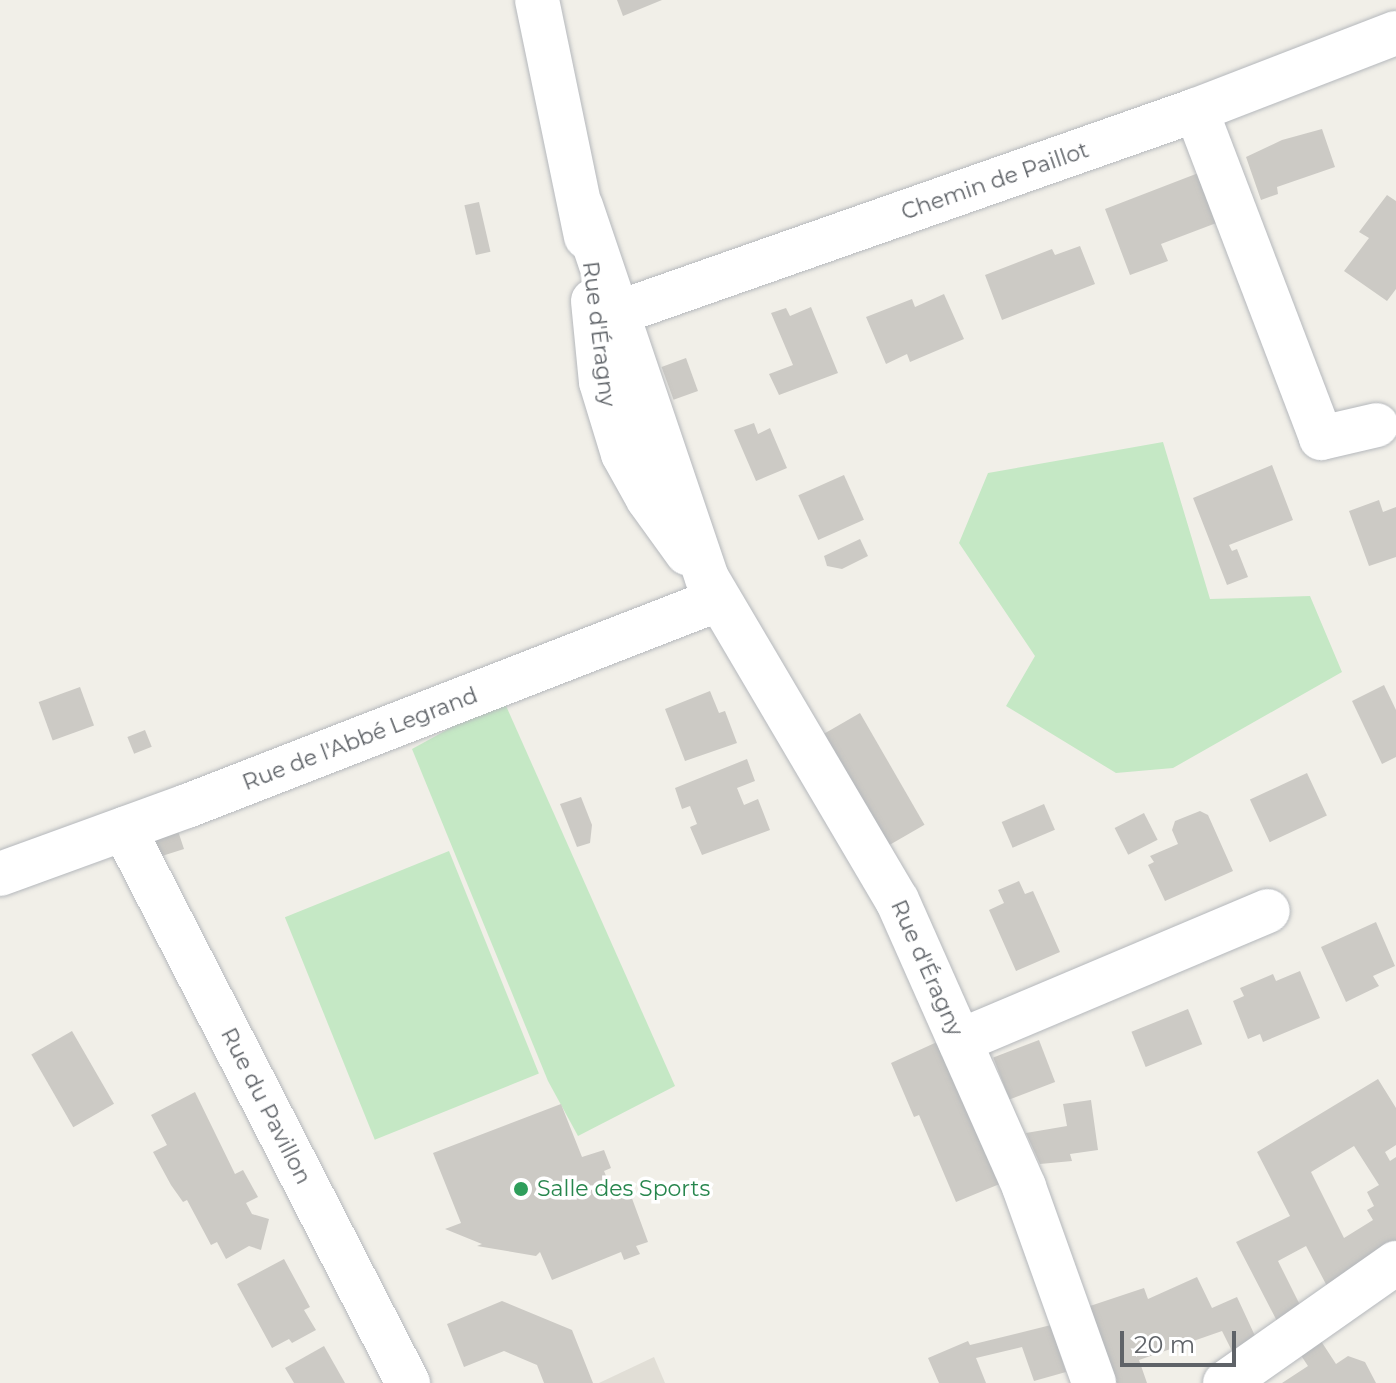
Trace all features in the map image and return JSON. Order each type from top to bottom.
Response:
[{"type":"street","name":"Rue d'Éragny","points":[[537,0],[608,322],[712,589],[897,900],[1024,1187],[1094,1383]]},
{"type":"street","name":"Chemin de Paillot","points":[[608,322],[1196,110],[1396,33]]},
{"type":"street","points":[[1196,110],[1321,438],[1377,425]]},
{"type":"street","name":"Rue de l'Abbé Legrand","points":[[0,874],[124,829],[712,589]]},
{"type":"street","name":"Rue du Pavillon","points":[[124,829],[408,1383]]},
{"type":"street","points":[[960,1041],[1268,911]]},
{"type":"street","points":[[1225,1383],[1396,1263]]},
{"type":"shaded area","points":[[654,1357],[665,1383],[599,1383]]},
{"type":"green space","points":[[1163,442],[1210,599],[1310,596],[1342,672],[1173,768],[1116,773],[1006,706],[1035,656],[959,543],[988,473]]},
{"type":"green space","points":[[503,699],[675,1086],[578,1136],[548,1081],[412,749]]},
{"type":"green space","points":[[449,851],[539,1074],[375,1140],[285,917]]},
{"type":"building","points":[[617,0],[662,0],[623,16]]},
{"type":"building","points":[[1322,129],[1335,167],[1277,187],[1278,194],[1261,200],[1246,157],[1282,140]]},
{"type":"building","points":[[1201,172],[1219,222],[1161,244],[1168,261],[1130,275],[1105,209]]},
{"type":"building","points":[[1387,195],[1396,201],[1396,289],[1387,301],[1344,271],[1369,238],[1359,232]]},
{"type":"building","points":[[479,202],[490,252],[476,255],[464,205]]},
{"type":"building","points":[[1080,246],[1095,284],[1002,320],[985,275],[1052,249],[1055,255]]},
{"type":"building","points":[[944,294],[964,339],[910,362],[907,354],[886,364],[866,317],[912,299],[915,307]]},
{"type":"building","points":[[811,307],[838,373],[779,395],[769,374],[793,365],[771,313],[786,308],[790,316]]},
{"type":"building","points":[[686,358],[698,391],[674,400],[662,367]]},
{"type":"building","points":[[754,423],[758,434],[770,428],[787,468],[756,481],[734,430]]},
{"type":"building","points":[[1272,465],[1293,520],[1229,545],[1232,551],[1237,549],[1248,577],[1227,585],[1193,498]]},
{"type":"building","points":[[844,475],[864,520],[818,540],[798,495]]},
{"type":"building","points":[[1379,500],[1383,512],[1396,507],[1396,557],[1369,566],[1349,511]]},
{"type":"building","points":[[860,539],[868,556],[842,569],[827,566],[824,556]]},
{"type":"building","points":[[1384,685],[1396,710],[1396,757],[1382,764],[1352,701]]},
{"type":"building","points":[[80,687],[94,726],[53,741],[39,702]]},
{"type":"building","points":[[710,691],[719,713],[725,711],[737,743],[685,761],[665,709]]},
{"type":"building","points":[[860,713],[924,825],[888,846],[824,734]]},
{"type":"building","points":[[145,730],[152,747],[134,754],[127,737]]},
{"type":"building","points":[[747,759],[755,781],[737,788],[744,805],[758,799],[770,830],[702,855],[690,827],[697,824],[690,806],[682,809],[675,788]]},
{"type":"building","points":[[1307,773],[1327,816],[1270,842],[1250,800]]},
{"type":"building","points":[[581,797],[592,825],[590,843],[577,847],[560,804]]},
{"type":"building","points":[[1044,804],[1055,830],[1013,848],[1002,822]]},
{"type":"building","points":[[1200,811],[1208,815],[1233,871],[1165,901],[1148,865],[1154,862],[1150,856],[1178,844],[1172,830],[1175,821]]},
{"type":"building","points":[[1144,813],[1158,840],[1128,855],[1115,828]]},
{"type":"building","points":[[176,825],[184,849],[162,856],[151,834]]},
{"type":"building","points":[[1019,881],[1025,894],[1033,891],[1060,952],[1016,971],[989,910],[1004,903],[998,890]]},
{"type":"building","points":[[1376,922],[1395,966],[1373,976],[1379,986],[1346,1002],[1321,947]]},
{"type":"building","points":[[1300,971],[1320,1018],[1263,1042],[1260,1034],[1248,1039],[1233,1001],[1244,996],[1240,988],[1273,974],[1276,981]]},
{"type":"building","points":[[1188,1009],[1202,1044],[1146,1067],[1131,1032]]},
{"type":"building","points":[[72,1031],[114,1104],[73,1127],[31,1054]]},
{"type":"building","points":[[1039,1040],[1055,1082],[1009,1100],[993,1058]]},
{"type":"building","points":[[937,1042],[1002,1183],[956,1202],[919,1115],[914,1117],[891,1063]]},
{"type":"building","points":[[1378,1079],[1396,1108],[1396,1145],[1385,1152],[1390,1161],[1396,1157],[1396,1241],[1328,1288],[1306,1246],[1278,1261],[1301,1307],[1278,1323],[1236,1242],[1290,1216],[1257,1152]],"holes":[[[1354,1146],[1379,1185],[1367,1192],[1374,1206],[1367,1210],[1373,1220],[1344,1238],[1311,1172]]]},
{"type":"building","points":[[195,1092],[235,1174],[243,1170],[258,1197],[246,1203],[252,1214],[269,1219],[261,1250],[249,1246],[226,1259],[217,1242],[211,1245],[187,1200],[183,1202],[153,1152],[167,1145],[151,1115]]},
{"type":"building","points":[[1091,1100],[1098,1150],[1070,1154],[1072,1161],[1040,1164],[1026,1133],[1067,1126],[1063,1104]]},
{"type":"building","name":"Salle des Sports","points":[[561,1104],[582,1157],[604,1150],[611,1168],[604,1171],[611,1188],[626,1182],[648,1242],[636,1246],[640,1254],[624,1260],[621,1252],[552,1280],[540,1252],[536,1256],[477,1246],[482,1244],[445,1229],[461,1223],[433,1153]]},
{"type":"building","points":[[284,1259],[310,1307],[304,1310],[316,1330],[292,1343],[289,1339],[272,1348],[237,1284]]},
{"type":"building","points":[[1197,1277],[1212,1308],[1237,1297],[1256,1338],[1233,1353],[1222,1331],[1139,1360],[1147,1383],[1116,1383],[1090,1306],[1144,1288],[1148,1299]]},
{"type":"building","points":[[502,1301],[572,1330],[593,1383],[544,1383],[537,1365],[504,1351],[464,1367],[447,1324]]},
{"type":"building","points":[[1051,1325],[1066,1372],[1034,1381],[1022,1347],[976,1358],[986,1383],[939,1383],[928,1358],[968,1341],[970,1345]]},
{"type":"building","points":[[1321,1341],[1336,1364],[1348,1356],[1365,1362],[1376,1383],[1282,1383],[1308,1366],[1300,1354]]},
{"type":"building","points":[[324,1346],[345,1383],[294,1383],[285,1368]]},
{"type":"place","name":"Salle des Sports","points":[[521,1189]]}]
